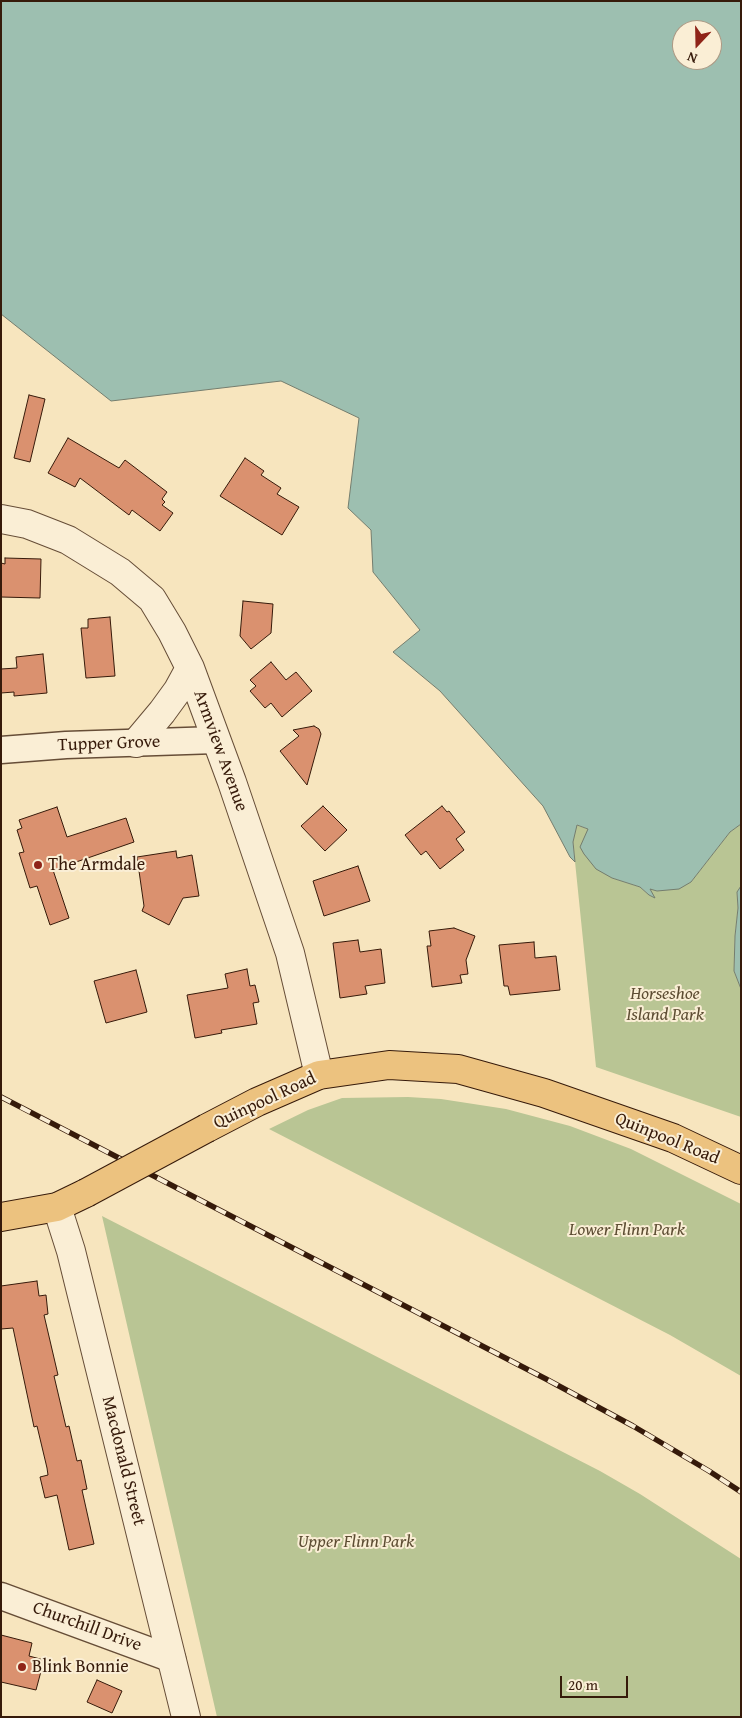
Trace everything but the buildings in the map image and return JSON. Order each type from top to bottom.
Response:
[{"type":"main road","name":"Quinpool Road","points":[[1,1217],[57,1207],[257,1102],[319,1075],[389,1065],[458,1069],[544,1093],[674,1138],[741,1170]]},
{"type":"street","name":"Armview Avenue","points":[[1,519],[27,524],[68,540],[120,572],[152,599],[172,632],[190,668],[290,953],[319,1075]]},
{"type":"street","points":[[136,743],[178,690],[190,668]]},
{"type":"street","name":"Tupper Grove","points":[[1,750],[66,745],[216,740]]},
{"type":"street","name":"Macdonald Street","points":[[57,1207],[71,1251],[186,1717]]},
{"type":"street","name":"Churchill Drive","points":[[1,1596],[172,1659]]},
{"type":"green space","name":"Horseshoe Island Park","points":[[741,824],[741,886],[737,893],[738,908],[734,971],[741,989],[741,1117],[596,1067],[573,842],[576,825],[588,829],[612,878],[640,887],[654,897],[649,889],[691,882],[730,832]]},
{"type":"green space","name":"Lower Flinn Park","points":[[408,1097],[441,1099],[506,1109],[570,1126],[631,1149],[741,1204],[741,1376],[670,1335],[269,1129],[308,1110],[342,1098]]},
{"type":"green space","name":"Upper Flinn Park","points":[[102,1216],[600,1471],[640,1494],[741,1559],[741,1717],[217,1717]]},
{"type":"shaded area","points":[[1,1],[741,1],[741,824],[730,832],[691,882],[679,889],[657,891],[650,889],[655,898],[640,887],[612,878],[596,869],[580,847],[588,829],[577,825],[573,842],[575,862],[570,857],[543,806],[440,691],[393,652],[420,630],[373,572],[371,530],[348,508],[359,418],[281,381],[111,401],[1,314]]},
{"type":"shaded area","points":[[741,886],[741,989],[734,971],[738,908],[737,892]]},
{"type":"railway","points":[[1,1097],[546,1379],[633,1426],[741,1492]]},
{"type":"place","name":"The Armdale","points":[[38,865]]},
{"type":"place","name":"Blink Bonnie","points":[[22,1667]]}]
